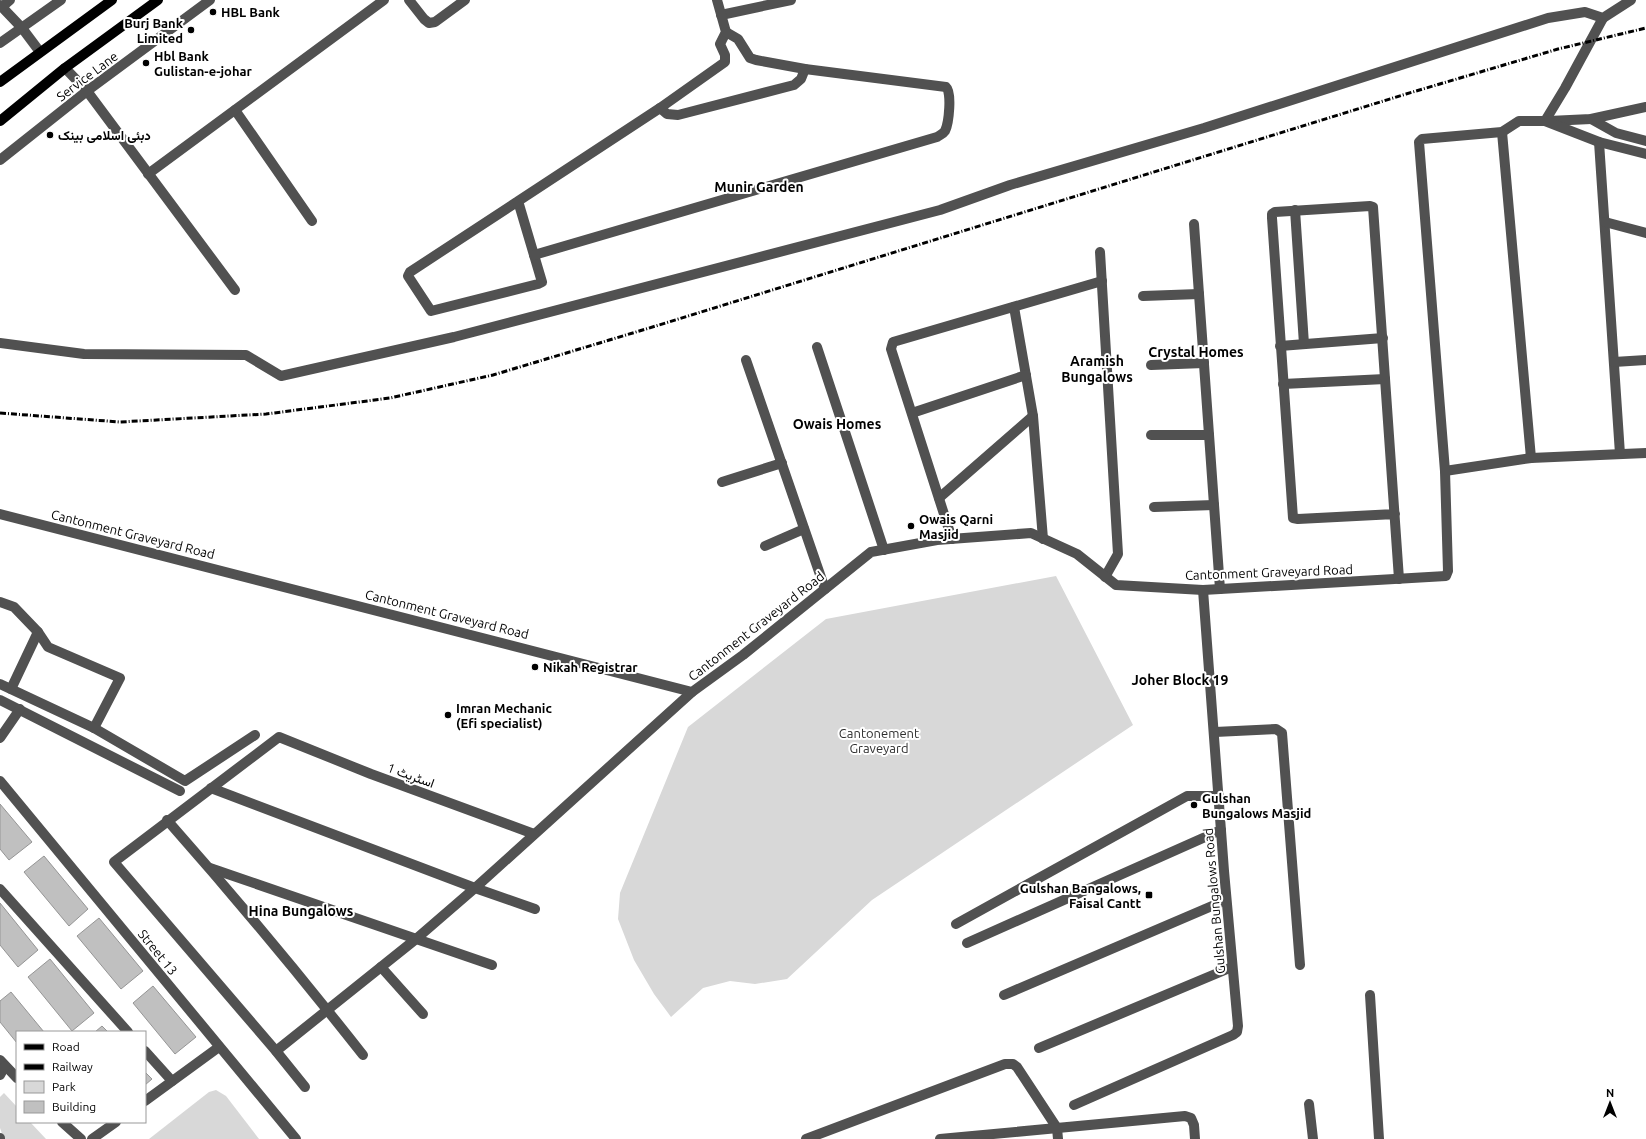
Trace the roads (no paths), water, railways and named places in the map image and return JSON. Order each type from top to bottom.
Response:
[{"type":"main road","points":[[0,82],[112,0]]},
{"type":"main road","points":[[0,121],[65,68],[158,0]]},
{"type":"street","points":[[0,43],[61,0]]},
{"type":"street","name":"Service Lane","points":[[0,160],[87,91],[210,0]]},
{"type":"street","points":[[148,174],[384,0]]},
{"type":"street","points":[[409,0],[429,23],[435,22],[465,0]]},
{"type":"street","points":[[518,201],[542,282],[431,311],[408,276],[410,272],[518,201],[660,108],[725,62],[725,55],[720,44],[726,32],[717,0]]},
{"type":"street","points":[[721,15],[791,0]]},
{"type":"street","points":[[1544,121],[1565,88],[1603,18],[1632,0]]},
{"type":"street","points":[[4,4],[40,52]]},
{"type":"street","points":[[0,343],[84,354],[246,355],[281,376],[454,337],[940,210],[1010,185],[1204,128],[1548,18],[1585,12],[1603,18]]},
{"type":"street","points":[[534,255],[937,137],[944,133],[947,127],[950,96],[949,89],[946,87],[805,69],[756,60],[750,58],[738,39],[726,32]]},
{"type":"street","points":[[65,68],[87,91],[235,290]]},
{"type":"street","points":[[660,108],[667,114],[678,115],[794,85],[801,79],[805,69]]},
{"type":"street","points":[[1646,107],[1591,119],[1519,121],[1502,132],[1422,139],[1419,142],[1445,471],[1531,458],[1646,453]]},
{"type":"street","points":[[235,110],[312,221]]},
{"type":"street","points":[[1591,119],[1616,133],[1646,141]]},
{"type":"street","points":[[1544,121],[1599,142],[1646,154]]},
{"type":"street","points":[[1502,132],[1531,458]]},
{"type":"street","points":[[1599,142],[1620,454]]},
{"type":"street","points":[[1395,514],[1293,518],[1272,214],[1275,212],[1370,206],[1373,208],[1383,338],[1385,378],[1395,514],[1399,579]]},
{"type":"street","points":[[1295,210],[1304,344]]},
{"type":"street","points":[[1604,222],[1646,233]]},
{"type":"street","points":[[1194,224],[1220,589]]},
{"type":"street","points":[[1100,252],[1118,554],[1105,576]]},
{"type":"street","points":[[952,539],[891,349],[893,342],[1102,281]]},
{"type":"street","points":[[1143,296],[1199,294]]},
{"type":"street","points":[[1014,307],[1033,416],[1043,539]]},
{"type":"street","points":[[1280,346],[1383,338]]},
{"type":"street","points":[[817,347],[884,550]]},
{"type":"street","points":[[746,360],[825,589]]},
{"type":"street","points":[[1614,362],[1646,360]]},
{"type":"street","points":[[1150,365],[1204,363]]},
{"type":"street","points":[[912,413],[1026,376]]},
{"type":"street","points":[[1283,384],[1385,378]]},
{"type":"street","points":[[939,498],[1033,416]]},
{"type":"street","points":[[1151,436],[1209,434]]},
{"type":"street","points":[[722,482],[782,463]]},
{"type":"street","name":"Cantonment Graveyard Road","points":[[0,514],[692,692],[743,655],[871,552],[952,539],[1031,533],[1077,554],[1116,585],[1203,590],[1446,576],[1448,571],[1445,471]]},
{"type":"street","points":[[1154,507],[1214,505]]},
{"type":"street","points":[[765,546],[804,529]]},
{"type":"street","name":"Gulshan Bungalows Road","points":[[1074,1105],[1237,1032],[1238,1026],[1226,900],[1215,732],[1203,590]]},
{"type":"street","points":[[0,602],[14,607],[38,632],[48,647],[120,678],[94,728]]},
{"type":"street","points":[[11,689],[38,632]]},
{"type":"street","points":[[0,684],[94,728],[185,781],[255,734]]},
{"type":"street","points":[[276,1051],[416,939],[476,888],[692,692]]},
{"type":"street","points":[[0,700],[180,791]]},
{"type":"street","points":[[0,738],[20,709]]},
{"type":"street","points":[[1215,732],[1276,729],[1282,733],[1300,965]]},
{"type":"street","name":"اسٹریٹ 1","points":[[211,788],[279,737],[371,774],[534,834]]},
{"type":"street","name":"Street 13","points":[[0,781],[296,1139]]},
{"type":"street","points":[[305,1087],[114,862],[211,788],[535,909]]},
{"type":"street","points":[[956,924],[1187,796],[1219,796]]},
{"type":"street","points":[[168,820],[210,868],[363,1056]]},
{"type":"street","points":[[967,942],[1221,830]]},
{"type":"street","points":[[210,868],[492,965]]},
{"type":"street","points":[[0,889],[127,1031]]},
{"type":"street","points":[[1004,995],[1226,900]]},
{"type":"street","points":[[381,967],[423,1014]]},
{"type":"street","points":[[1039,1048],[1232,967]]},
{"type":"street","points":[[1370,995],[1378,1139]]},
{"type":"street","points":[[146,1100],[219,1047]]},
{"type":"street","points":[[146,1052],[172,1081]]},
{"type":"street","points":[[806,1139],[1005,1064],[1013,1064],[1017,1067],[1057,1128],[1058,1139]]},
{"type":"street","points":[[2,1067],[16,1077]]},
{"type":"street","points":[[1309,1104],[1313,1139]]},
{"type":"street","points":[[940,1139],[1185,1116],[1191,1118],[1194,1125],[1195,1139]]},
{"type":"street","points":[[63,1123],[81,1139]]},
{"type":"street","points":[[92,1139],[115,1123]]},
{"type":"railway","points":[[0,413],[120,422],[266,414],[390,398],[493,375],[1406,94],[1558,49],[1646,28]]},
{"type":"place","name":"HBL Bank","points":[[213,12]]},
{"type":"place","name":"Burj Bank Limited","points":[[191,30]]},
{"type":"place","name":"Hbl Bank Gulistan-e-johar","points":[[146,63]]},
{"type":"place","name":"دبئی اسلامی بینک","points":[[50,135]]},
{"type":"place","name":"Owais Qarni Masjid","points":[[911,526]]},
{"type":"place","name":"Nikah Registrar","points":[[535,667]]},
{"type":"place","name":"Imran Mechanic (Efi specialist)","points":[[448,715]]},
{"type":"place","name":"Gulshan Bungalows Masjid","points":[[1194,805]]},
{"type":"place","name":"Gulshan Bangalows, Faisal Cantt","points":[[1149,895]]},
{"type":"district","name":"Munir Garden","points":[[759,187]]},
{"type":"district","name":"Crystal Homes","points":[[1196,352]]},
{"type":"district","name":"Aramish Bungalows","points":[[1097,370]]},
{"type":"district","name":"Owais Homes","points":[[837,424]]},
{"type":"district","name":"Joher Block 19","points":[[1180,680]]},
{"type":"district","name":"Hina Bungalows","points":[[301,911]]},
{"type":"park label","name":"Cantonement Graveyard","points":[[879,740]]}]
